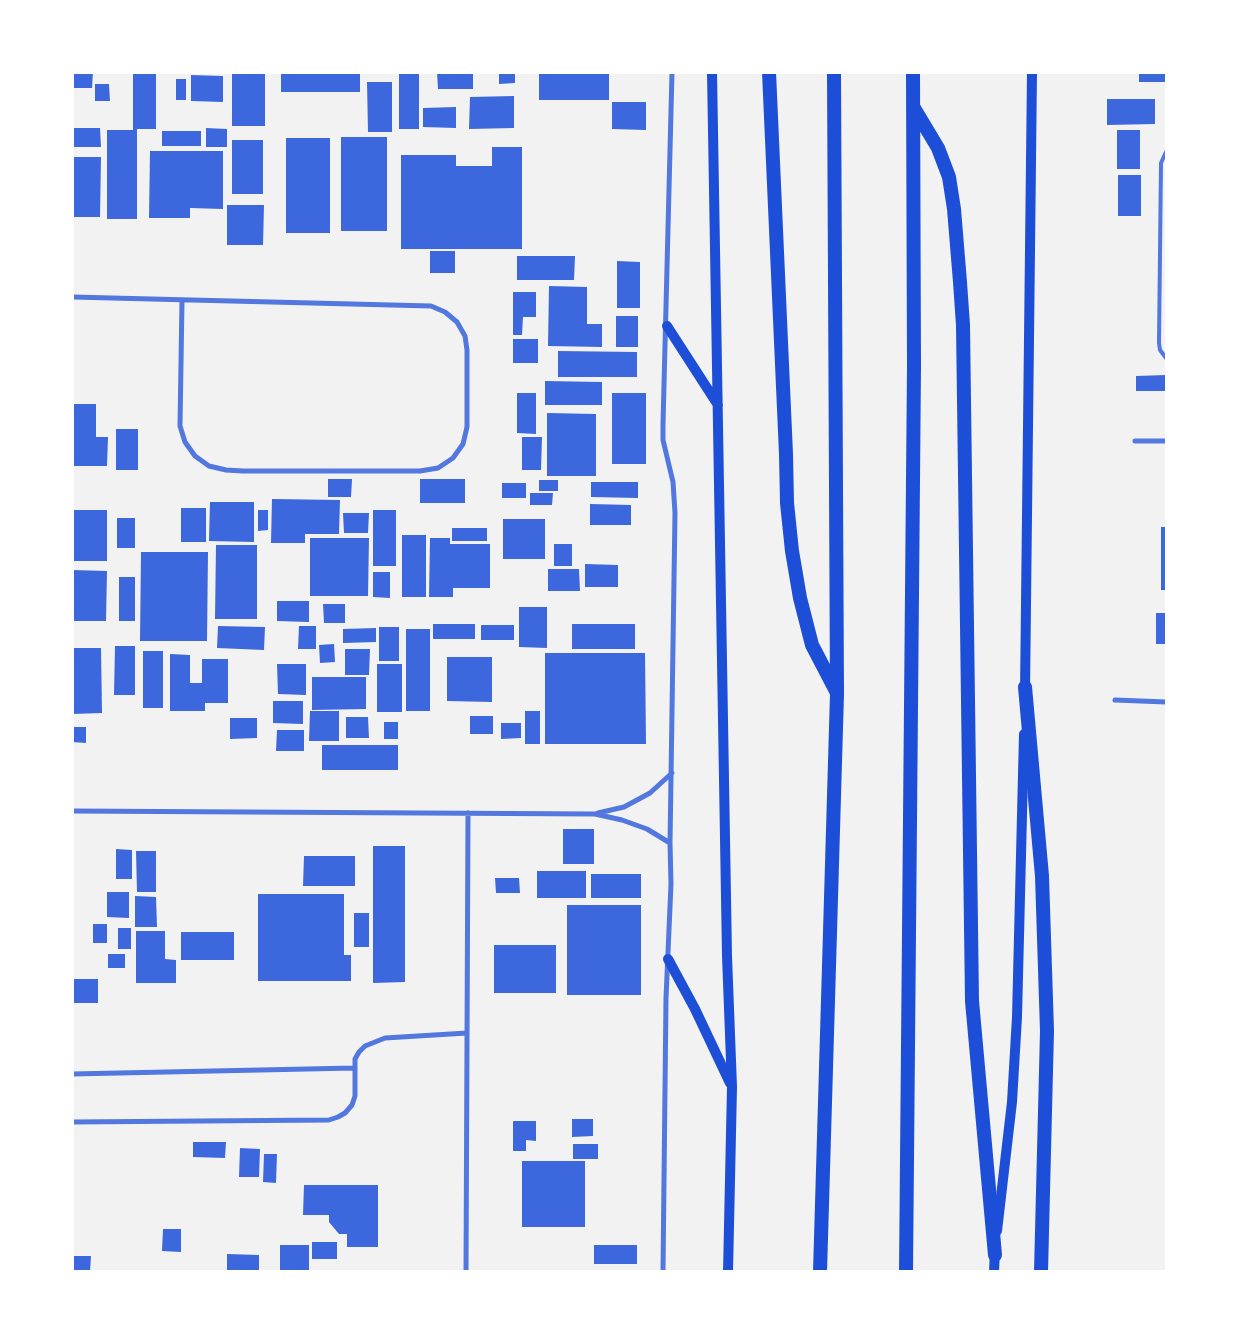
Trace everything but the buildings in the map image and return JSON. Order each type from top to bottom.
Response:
[{"type":"highway","points":[[769,72],[787,503],[792,550],[800,598],[812,644],[837,694]]},
{"type":"highway","points":[[820,1272],[837,694],[834,72]]},
{"type":"highway","points":[[906,1272],[914,366],[913,72]]},
{"type":"highway","points":[[914,108],[938,148],[949,177],[954,209],[962,308],[972,1001],[994,1254]]},
{"type":"highway","points":[[1025,686],[1042,876],[1046,1021],[1041,1272]]},
{"type":"main road","points":[[712,72],[727,956],[732,1087],[728,1272]]},
{"type":"main road","points":[[994,1272],[994,1254],[1012,1102],[1016,1036],[1025,686],[1032,72]]},
{"type":"main road","points":[[667,326],[718,406]]},
{"type":"main road","points":[[668,959],[695,1009],[732,1087]]},
{"type":"street","points":[[663,1272],[671,884],[675,513],[673,482],[664,440],[672,72]]},
{"type":"street","points":[[72,297],[431,306],[445,312],[457,322],[464,336],[467,350],[467,427],[463,444],[453,458],[438,468],[420,471],[243,471],[209,466],[195,456],[185,442],[180,426],[182,300]]},
{"type":"street","points":[[1135,441],[1166,441]]},
{"type":"street","points":[[1114,700],[1166,702]]},
{"type":"street","points":[[595,814],[624,807],[650,793],[672,773]]},
{"type":"street","points":[[72,811],[595,814],[622,820],[647,829],[670,843]]},
{"type":"street","points":[[466,1272],[468,813]]},
{"type":"street","points":[[72,1122],[329,1120],[345,1113],[352,1105],[355,1096],[355,1059],[365,1046],[375,1040],[384,1038],[467,1033]]},
{"type":"street","points":[[72,1074],[354,1068]]},
{"type":"lane","points":[[1166,152],[1162,162],[1159,343],[1160,350],[1166,358]]}]
